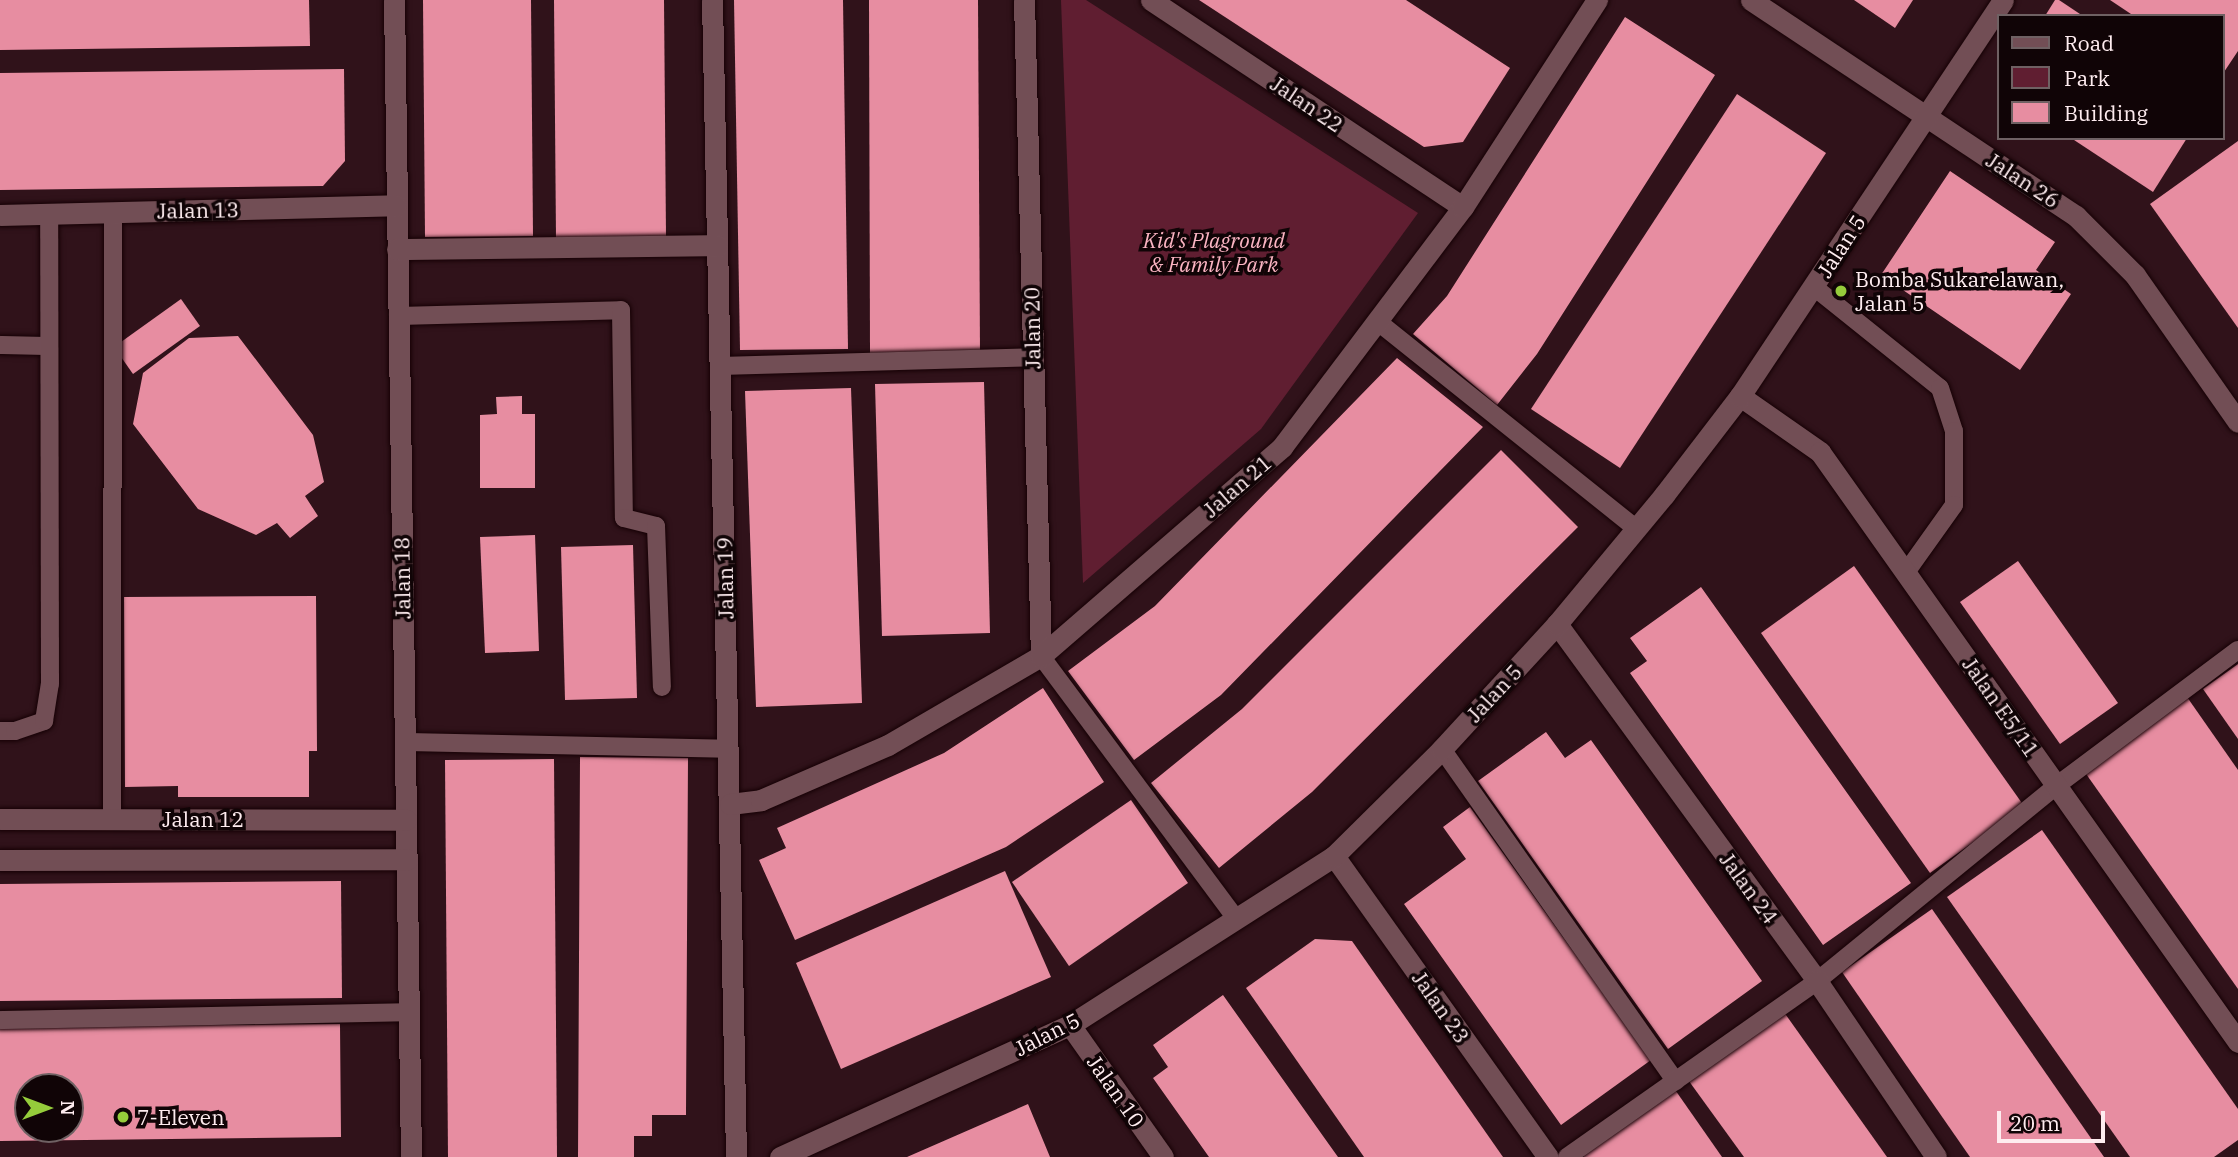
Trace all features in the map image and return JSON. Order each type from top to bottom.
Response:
[{"type":"street","name":"Jalan 18","points":[[394,0],[411,1157]]},
{"type":"street","name":"Jalan 19","points":[[712,0],[736,1157]]},
{"type":"street","name":"Jalan 20","points":[[1024,0],[1041,656]]},
{"type":"street","name":"Jalan 22","points":[[1151,0],[1462,207]]},
{"type":"street","name":"Jalan 21","points":[[730,804],[761,800],[888,745],[1041,656],[1282,447],[1462,207],[1597,0]]},
{"type":"street","name":"Jalan 26","points":[[1751,0],[1924,119],[2033,184],[2085,225],[2135,275],[2238,422]]},
{"type":"street","name":"Jalan 5","points":[[780,1157],[1070,1025],[1334,856],[1442,749],[1557,624],[1637,529],[1740,396],[2003,0]]},
{"type":"street","name":"Jalan 13","points":[[0,215],[396,205]]},
{"type":"street","points":[[397,249],[718,245]]},
{"type":"street","name":"Jalan E5/11","points":[[1740,396],[1820,452],[1907,571],[2238,1042]]},
{"type":"street","name":"Jalan 24","points":[[1557,624],[1816,981],[1936,1157]]},
{"type":"street","name":"Jalan 12","points":[[0,819],[406,820]]},
{"type":"street","name":"Jalan 23","points":[[1334,856],[1548,1157]]},
{"type":"street","points":[[0,860],[407,859]]},
{"type":"street","name":"Jalan 10","points":[[1070,1025],[1163,1157]]},
{"type":"lane","points":[[113,212],[113,819]]},
{"type":"lane","points":[[0,731],[15,731],[44,721],[50,684],[49,214]]},
{"type":"lane","points":[[1814,287],[1940,388],[1951,420],[1957,468],[1954,505],[1907,571]]},
{"type":"lane","points":[[398,316],[621,310],[624,518],[656,526],[662,687]]},
{"type":"lane","points":[[1377,321],[1637,529]]},
{"type":"lane","points":[[0,345],[48,346]]},
{"type":"lane","points":[[720,366],[1033,357]]},
{"type":"lane","points":[[1567,1157],[1816,981],[2056,786],[2238,650]]},
{"type":"lane","points":[[1041,656],[1236,919]]},
{"type":"lane","points":[[405,742],[729,749]]},
{"type":"lane","points":[[1442,749],[1675,1081]]},
{"type":"lane","points":[[0,1020],[409,1012]]},
{"type":"green space","name":"Kid's Plaground & Family Park","points":[[1061,0],[1086,0],[1418,213],[1261,429],[1083,583]]},
{"type":"building","points":[[0,0],[309,0],[310,46],[0,50]]},
{"type":"building","points":[[423,0],[531,0],[533,236],[425,237]]},
{"type":"building","points":[[554,0],[664,0],[666,237],[556,239]]},
{"type":"building","points":[[734,0],[843,0],[848,349],[740,350]]},
{"type":"building","points":[[869,0],[978,0],[980,352],[870,353]]},
{"type":"building","points":[[1199,0],[1406,0],[1510,68],[1463,142],[1424,147]]},
{"type":"building","points":[[1854,0],[1913,0],[1895,28]]},
{"type":"building","points":[[2055,0],[2059,0],[2080,14],[2046,14]]},
{"type":"building","points":[[2110,0],[2238,0],[2238,51],[2224,72],[2224,14],[2131,14]]},
{"type":"building","points":[[1625,17],[1715,75],[1537,354],[1497,405],[1413,334],[1447,296]]},
{"type":"building","points":[[344,69],[345,161],[323,186],[0,190],[0,73]]},
{"type":"building","points":[[1737,94],[1826,153],[1620,468],[1531,409]]},
{"type":"building","points":[[2074,140],[2186,140],[2153,192]]},
{"type":"building","points":[[2238,141],[2238,328],[2150,204]]},
{"type":"building","points":[[1950,171],[2055,242],[2036,270],[2071,294],[2020,370],[1881,275]]},
{"type":"building","points":[[181,299],[200,326],[133,374],[114,347]]},
{"type":"building","points":[[238,336],[313,435],[324,482],[305,496],[318,516],[290,538],[277,523],[256,535],[198,509],[133,424],[143,373],[189,338]]},
{"type":"building","points":[[1397,358],[1483,427],[1221,695],[1134,760],[1068,671],[1155,606]]},
{"type":"building","points":[[984,382],[990,633],[882,636],[875,384]]},
{"type":"building","points":[[851,388],[862,703],[756,707],[745,391]]},
{"type":"building","points":[[522,396],[522,414],[535,414],[535,488],[480,488],[480,415],[497,414],[496,397]]},
{"type":"building","points":[[1501,450],[1578,527],[1312,792],[1219,868],[1151,783],[1242,709]]},
{"type":"building","points":[[535,535],[539,651],[485,653],[480,537]]},
{"type":"building","points":[[633,545],[637,698],[565,700],[561,547]]},
{"type":"building","points":[[2018,561],[2118,703],[2060,744],[1960,602]]},
{"type":"building","points":[[1854,566],[2024,806],[1930,873],[1761,633]]},
{"type":"building","points":[[1701,587],[1911,883],[1823,945],[1630,673],[1647,661],[1630,638]]},
{"type":"building","points":[[316,596],[317,751],[309,751],[309,797],[178,797],[178,786],[125,787],[124,597]]},
{"type":"building","points":[[2238,664],[2238,739],[2203,689]]},
{"type":"building","points":[[1043,688],[1104,782],[1006,847],[795,940],[759,860],[786,848],[777,828],[944,753]]},
{"type":"building","points":[[2187,697],[2238,770],[2238,989],[2084,771]]},
{"type":"building","points":[[1546,732],[1565,758],[1591,740],[1762,981],[1668,1049],[1478,781]]},
{"type":"building","points":[[580,757],[688,758],[686,1115],[652,1115],[652,1136],[634,1136],[634,1157],[578,1157]]},
{"type":"building","points":[[554,759],[557,1157],[448,1157],[445,760]]},
{"type":"building","points":[[1131,800],[1188,883],[1069,966],[1012,882]]},
{"type":"building","points":[[1470,807],[1651,1060],[1561,1125],[1404,904],[1466,859],[1443,827]]},
{"type":"building","points":[[2042,830],[2238,1109],[2238,1140],[2214,1157],[2130,1157],[1947,897]]},
{"type":"building","points":[[1005,871],[1051,977],[841,1069],[796,963]]},
{"type":"building","points":[[341,881],[342,998],[0,1001],[0,884]]},
{"type":"building","points":[[1932,909],[2104,1157],[1970,1157],[1904,1062],[1842,972]]},
{"type":"building","points":[[1315,939],[1352,941],[1503,1157],[1364,1157],[1246,988]]},
{"type":"building","points":[[1223,995],[1338,1157],[1209,1157],[1153,1078],[1168,1067],[1153,1045]]},
{"type":"building","points":[[1781,1008],[1887,1157],[1744,1157],[1686,1077]]},
{"type":"building","points":[[340,1024],[341,1137],[84,1140],[84,1073],[14,1073],[14,1141],[0,1141],[0,1027]]},
{"type":"building","points":[[1671,1084],[1722,1157],[1584,1157],[1579,1150]]},
{"type":"building","points":[[1028,1104],[1050,1157],[907,1157],[994,1119]]},
{"type":"place","name":"Bomba Sukarelawan, Jalan 5","points":[[1841,291]]},
{"type":"place","name":"7-Eleven","points":[[123,1117]]}]
